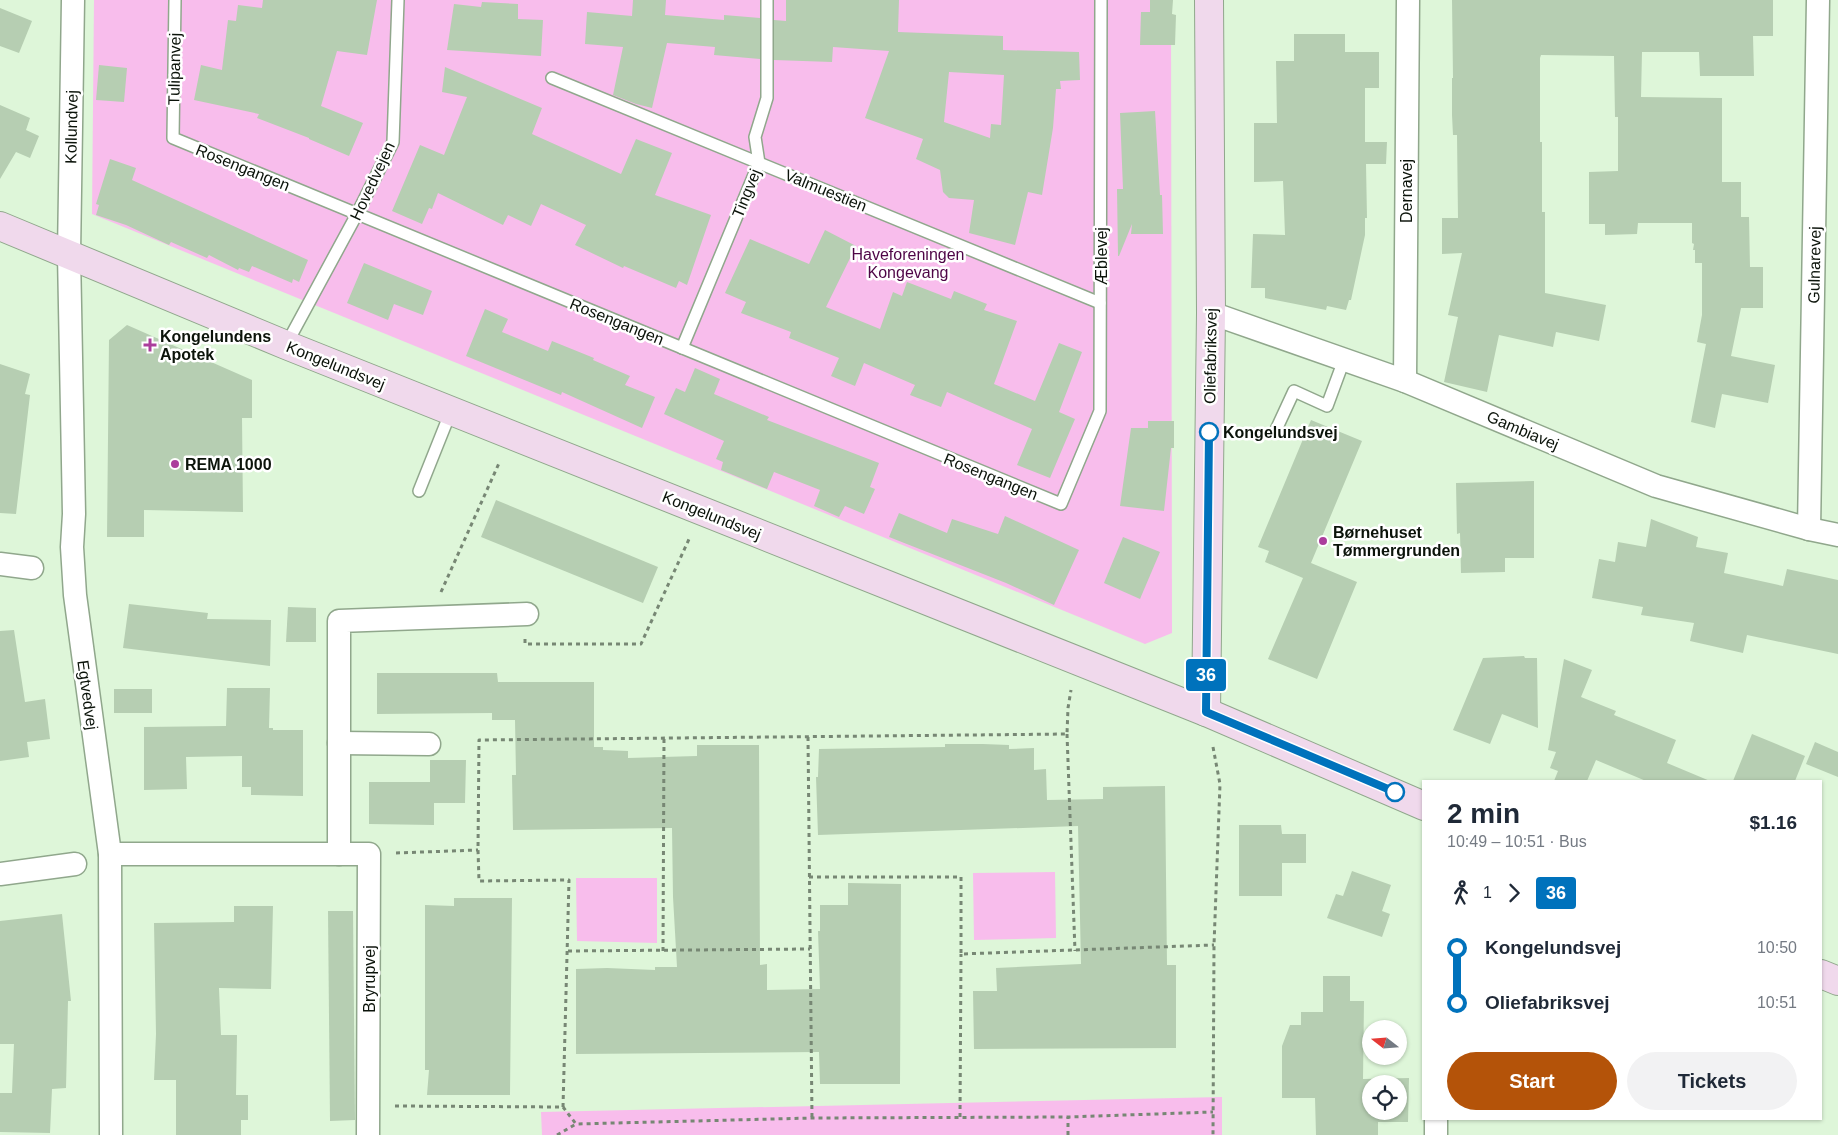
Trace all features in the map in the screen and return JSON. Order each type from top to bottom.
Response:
[{"type":"street","name":"Kollundvej","points":[[69,254],[73,0]]},
{"type":"street","name":"Oliefabriksvej","points":[[1206,712],[1211,313],[1209,0]]},
{"type":"street","name":"Dernavej","points":[[1405,381],[1408,0]]},
{"type":"street","name":"Gulnarevej","points":[[1810,529],[1818,0]]},
{"type":"street","name":"Kongelundsvej","points":[[0,226],[286,345],[1206,712],[1422,805]]},
{"type":"street","name":"Egtvedvej","points":[[69,254],[74,504],[72,547],[75,595],[110,854],[111,1135]]},
{"type":"street","name":"Gambiavej","points":[[1211,313],[1405,381],[1656,486],[1838,535]]},
{"type":"street","points":[[0,564],[32,568]]},
{"type":"street","points":[[339,854],[340,621],[527,614]]},
{"type":"street","points":[[339,743],[429,744]]},
{"type":"street","points":[[110,854],[369,854]]},
{"type":"street","name":"Bryrupvej","points":[[368,1135],[369,854]]},
{"type":"street","points":[[0,874],[75,864]]},
{"type":"street","points":[[1822,974],[1838,981]]},
{"type":"street","points":[[1436,1120],[1436,1135]]},
{"type":"lane","name":"Tulipanvej","points":[[173,138],[175,0]]},
{"type":"lane","name":"Hovedvejen","points":[[286,345],[357,214],[393,142],[398,0]]},
{"type":"lane","name":"Tingvej","points":[[682,348],[759,163],[755,137],[767,98],[767,0]]},
{"type":"lane","name":"Æblevej","points":[[1061,504],[1100,411],[1101,0]]},
{"type":"lane","name":"Valmuestien","points":[[552,78],[1100,303]]},
{"type":"lane","name":"Rosengangen","points":[[173,138],[1061,504]]},
{"type":"lane","points":[[1275,432],[1294,391],[1326,406],[1344,360]]},
{"type":"lane","points":[[419,491],[452,411]]},
{"type":"path","points":[[430,618],[512,435]]},
{"type":"path","points":[[527,614],[525,644],[641,644],[702,511]]},
{"type":"path","points":[[1075,951],[1067,734],[1068,708],[1077,660]]},
{"type":"path","points":[[1206,712],[1220,784],[1214,945],[1213,1135]]},
{"type":"path","points":[[576,1124],[563,1107],[569,880],[479,881],[479,740],[1067,734]]},
{"type":"path","points":[[808,737],[812,1118]]},
{"type":"path","points":[[663,951],[664,738]]},
{"type":"path","points":[[369,854],[478,850]]},
{"type":"path","points":[[809,877],[961,877],[960,1117]]},
{"type":"path","points":[[961,954],[1214,945]]},
{"type":"path","points":[[568,951],[810,949]]},
{"type":"path","points":[[368,1106],[563,1107]]},
{"type":"path","points":[[558,1135],[576,1124],[812,1118],[1068,1117],[1213,1112]]},
{"type":"path","points":[[1068,1117],[1068,1135]]},
{"type":"green space","name":"Haveforeningen Kongevang","points":[[94,0],[1171,0],[1172,633],[1145,644],[92,214]]},
{"type":"green space","points":[[1055,872],[1056,938],[974,940],[973,873]]},
{"type":"green space","points":[[576,878],[657,878],[657,943],[577,941]]},
{"type":"green space","points":[[1222,1097],[1222,1135],[542,1135],[541,1112]]},
{"type":"building","points":[[263,0],[377,0],[367,55],[337,51],[321,106],[363,123],[349,156],[257,118],[259,114],[194,100],[201,65],[222,70],[228,20],[236,21],[238,5],[262,8]]},
{"type":"building","points":[[633,0],[666,0],[665,15],[724,20],[724,15],[760,18],[760,59],[714,55],[715,47],[667,43],[652,108],[613,95],[623,47],[585,44],[587,12],[632,16]]},
{"type":"building","points":[[786,0],[899,0],[898,32],[1003,36],[1003,50],[1079,52],[1080,80],[1060,81],[1061,89],[1056,89],[1053,128],[1042,195],[1028,192],[1015,245],[969,233],[974,200],[949,198],[943,192],[940,170],[916,159],[923,139],[865,118],[889,51],[833,47],[832,62],[774,60],[774,20],[786,21]],"holes":[[[949,72],[1004,75],[1001,125],[991,124],[990,138],[944,122]]]},
{"type":"building","points":[[1150,0],[1173,0],[1172,14],[1176,15],[1175,45],[1140,45],[1141,12],[1150,12]]},
{"type":"building","points":[[1452,0],[1773,0],[1773,36],[1753,36],[1754,76],[1700,76],[1699,52],[1642,52],[1641,97],[1722,98],[1722,182],[1741,182],[1741,217],[1749,217],[1750,267],[1763,267],[1763,308],[1741,308],[1731,356],[1775,365],[1768,403],[1722,394],[1715,428],[1691,422],[1706,344],[1697,342],[1702,315],[1702,263],[1695,263],[1692,223],[1638,223],[1637,234],[1605,235],[1605,224],[1589,224],[1589,172],[1618,171],[1618,117],[1615,117],[1614,56],[1541,55],[1540,58],[1540,142],[1542,142],[1542,212],[1545,212],[1545,293],[1606,305],[1599,341],[1556,332],[1553,347],[1499,335],[1487,392],[1444,382],[1458,317],[1448,315],[1462,253],[1442,254],[1442,218],[1458,218],[1457,135],[1453,135],[1452,115]]},
{"type":"building","points":[[482,2],[518,4],[518,19],[543,20],[541,56],[447,50],[454,4],[481,7]]},
{"type":"building","points":[[0,8],[32,21],[19,53],[0,46]]},
{"type":"building","points":[[1294,34],[1345,34],[1345,52],[1379,52],[1379,88],[1365,88],[1365,142],[1387,142],[1386,164],[1366,164],[1367,218],[1365,218],[1365,235],[1351,300],[1349,300],[1346,310],[1327,306],[1326,310],[1265,298],[1265,288],[1251,288],[1253,234],[1285,235],[1283,181],[1254,182],[1254,123],[1277,123],[1276,61],[1294,61]]},
{"type":"building","points":[[99,65],[127,68],[124,102],[96,100]]},
{"type":"building","points":[[445,67],[542,108],[532,134],[621,174],[636,139],[672,153],[655,195],[711,215],[687,285],[679,281],[676,288],[624,266],[623,268],[575,245],[586,225],[541,204],[531,226],[508,215],[503,225],[438,193],[432,209],[429,208],[422,224],[392,211],[420,145],[444,155],[467,97],[442,92]]},
{"type":"building","points":[[0,105],[30,118],[26,130],[39,136],[30,158],[16,152],[0,179]]},
{"type":"building","points":[[1155,111],[1160,195],[1162,195],[1163,234],[1131,234],[1132,224],[1118,256],[1117,189],[1123,189],[1120,113]]},
{"type":"building","points":[[110,159],[136,168],[132,180],[308,260],[299,282],[293,279],[292,283],[252,266],[249,272],[239,268],[238,270],[209,255],[207,258],[171,242],[169,245],[126,225],[96,215],[99,205],[96,204]]},
{"type":"building","points":[[825,230],[856,246],[826,307],[880,329],[893,292],[902,296],[907,282],[951,299],[954,291],[987,304],[984,310],[1017,321],[994,384],[1035,401],[1059,343],[1082,352],[1059,412],[1075,419],[1050,478],[1017,465],[1032,429],[947,392],[941,407],[910,395],[915,385],[864,363],[855,386],[831,376],[839,358],[789,338],[791,332],[741,313],[746,302],[725,293],[750,239],[809,264]]},
{"type":"building","points":[[364,263],[432,291],[423,315],[394,304],[388,320],[347,303]]},
{"type":"building","points":[[485,309],[508,319],[502,332],[548,351],[552,341],[594,358],[593,360],[630,376],[625,385],[655,397],[642,428],[562,392],[561,395],[466,356]]},
{"type":"building","name":"REMA 1000","points":[[127,325],[252,380],[252,418],[242,418],[243,512],[144,510],[144,537],[107,537],[109,340]]},
{"type":"building","points":[[0,364],[30,374],[25,394],[30,395],[16,514],[0,513]]},
{"type":"building","points":[[695,368],[720,379],[714,394],[769,417],[767,420],[879,463],[870,487],[875,489],[864,514],[845,506],[839,517],[814,506],[820,490],[774,472],[767,489],[721,470],[723,462],[716,459],[724,441],[664,414],[676,388],[685,392]]},
{"type":"building","points":[[1311,420],[1362,441],[1311,563],[1357,582],[1317,679],[1268,659],[1303,578],[1265,562],[1269,551],[1258,547]]},
{"type":"building","points":[[1148,421],[1174,421],[1174,448],[1171,448],[1164,511],[1120,506],[1131,428],[1148,428]]},
{"type":"building","points":[[1534,481],[1534,558],[1505,558],[1505,572],[1461,573],[1460,533],[1457,534],[1456,483]]},
{"type":"building","points":[[496,500],[658,567],[643,603],[481,537]]},
{"type":"building","points":[[899,513],[947,533],[952,519],[998,534],[1005,516],[1079,550],[1054,605],[1006,583],[889,537]]},
{"type":"building","points":[[1651,519],[1698,537],[1696,547],[1728,553],[1724,573],[1783,586],[1787,569],[1838,580],[1838,654],[1747,635],[1743,653],[1690,641],[1694,623],[1641,615],[1643,607],[1592,598],[1599,559],[1615,562],[1618,542],[1646,547]]},
{"type":"building","points":[[1123,537],[1160,552],[1140,599],[1104,583]]},
{"type":"building","points":[[129,604],[208,613],[207,619],[271,620],[270,666],[123,648]]},
{"type":"building","points":[[288,607],[316,608],[316,642],[286,642]]},
{"type":"building","points":[[14,630],[25,702],[45,699],[50,739],[27,742],[29,757],[0,761],[0,631]]},
{"type":"building","points":[[1524,656],[1525,658],[1537,658],[1538,728],[1502,714],[1490,744],[1453,730],[1483,658]]},
{"type":"building","points":[[1564,659],[1592,670],[1581,697],[1616,711],[1614,715],[1676,740],[1667,763],[1708,780],[1644,780],[1596,760],[1587,780],[1554,780],[1558,771],[1550,768],[1556,752],[1548,750]]},
{"type":"building","points":[[377,673],[497,673],[498,682],[594,682],[594,747],[603,747],[603,750],[628,751],[628,758],[697,756],[697,745],[759,745],[760,965],[767,964],[767,990],[820,989],[818,931],[820,931],[820,905],[848,905],[848,883],[901,884],[900,1084],[820,1084],[819,1052],[576,1054],[576,969],[655,970],[655,967],[677,967],[672,828],[513,830],[512,775],[516,775],[515,720],[492,720],[492,713],[377,714]]},
{"type":"building","points":[[227,688],[270,688],[269,728],[273,728],[273,730],[303,730],[303,796],[251,795],[251,787],[242,787],[242,756],[186,757],[187,789],[144,790],[144,727],[226,726]]},
{"type":"building","points":[[114,689],[152,689],[152,713],[114,713]]},
{"type":"building","points":[[1752,734],[1805,756],[1795,780],[1733,780]]},
{"type":"building","points":[[1815,742],[1838,752],[1838,777],[1806,764]]},
{"type":"building","points":[[945,744],[1009,745],[1009,749],[1034,748],[1034,770],[1046,769],[1047,800],[1103,799],[1103,787],[1165,786],[1167,965],[1176,965],[1176,1048],[974,1049],[973,991],[997,991],[996,968],[1081,964],[1078,826],[818,835],[816,777],[818,777],[819,749],[945,747]]},
{"type":"building","points":[[430,760],[466,760],[465,803],[434,803],[434,825],[369,824],[369,782],[430,782]]},
{"type":"building","points":[[1239,825],[1281,825],[1282,834],[1306,834],[1306,863],[1282,863],[1282,896],[1239,896]]},
{"type":"building","points":[[1352,871],[1391,885],[1382,911],[1390,914],[1382,937],[1327,918],[1336,894],[1343,896]]},
{"type":"building","points":[[454,898],[512,898],[510,1095],[427,1095],[429,1070],[425,1070],[425,905],[454,906]]},
{"type":"building","points":[[234,906],[273,906],[271,989],[219,988],[221,1035],[237,1035],[236,1095],[248,1095],[248,1120],[241,1120],[241,1135],[176,1135],[176,1080],[154,1080],[156,1034],[154,923],[234,922]]},
{"type":"building","points":[[328,911],[353,911],[355,1120],[330,1121]]},
{"type":"building","points":[[62,914],[71,1001],[68,1001],[66,1088],[52,1089],[50,1133],[0,1132],[0,1093],[12,1093],[14,1044],[0,1044],[0,921]]},
{"type":"building","points":[[1323,976],[1350,976],[1350,1001],[1364,1001],[1364,1020],[1362,1020],[1362,1120],[1407,1120],[1407,1078],[1409,1078],[1408,1122],[1378,1122],[1378,1135],[1316,1135],[1315,1098],[1282,1098],[1282,1046],[1290,1025],[1301,1025],[1301,1012],[1323,1012]]},
{"type":"bus line","name":"36","points":[[1209,432],[1206,712],[1395,792]]},
{"type":"place","name":"Kongelundens Apotek","points":[[150,345]]},
{"type":"place","name":"Kongelundsvej","points":[[1209,432]]},
{"type":"place","name":"REMA 1000","points":[[175,464]]},
{"type":"place","name":"Børnehuset Tømmergrunden","points":[[1323,541]]}]
